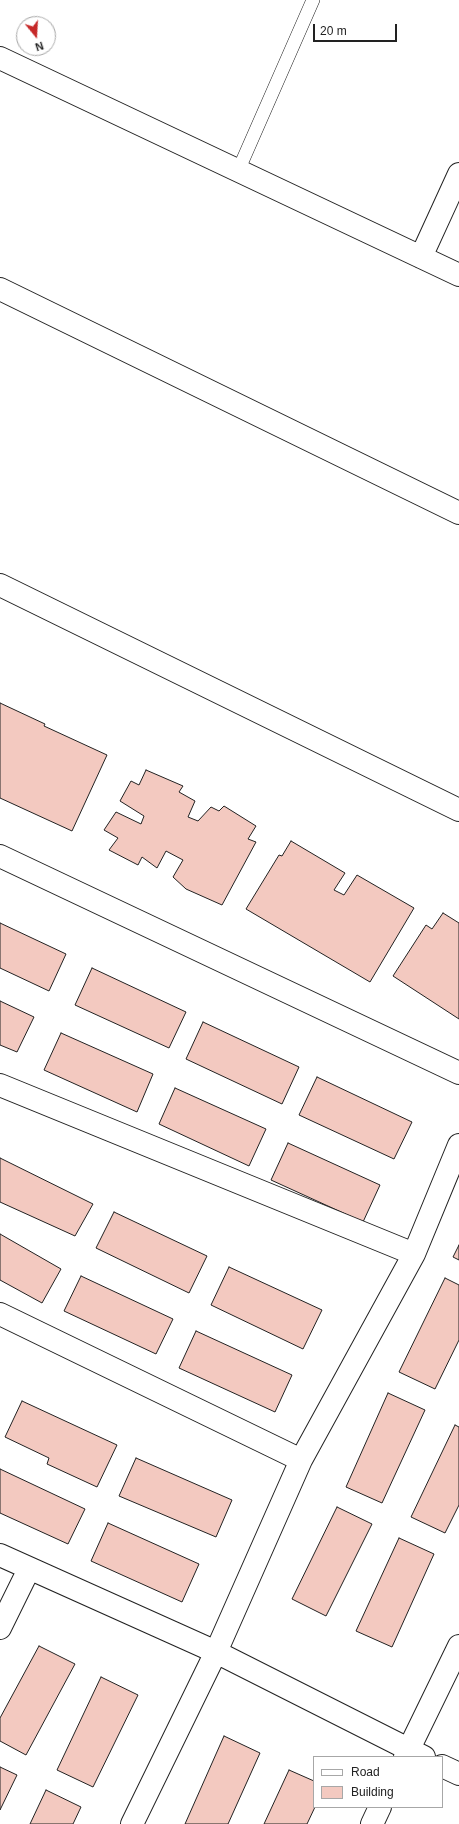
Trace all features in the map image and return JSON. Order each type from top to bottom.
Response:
[{"type":"street","points":[[0,58],[459,275]]},
{"type":"street","points":[[421,256],[459,174]]},
{"type":"street","points":[[0,290],[459,513]]},
{"type":"street","points":[[0,585],[459,810]]},
{"type":"street","points":[[0,856],[459,1073]]},
{"type":"street","points":[[0,1085],[414,1254]]},
{"type":"street","points":[[132,1824],[216,1652],[301,1460],[414,1254],[459,1145]]},
{"type":"street","points":[[0,1314],[301,1460]]},
{"type":"street","points":[[0,1555],[29,1570],[216,1652],[412,1755],[459,1646]]},
{"type":"street","points":[[0,1628],[29,1570]]},
{"type":"street","points":[[443,1766],[459,1774]]},
{"type":"street","points":[[372,1824],[380,1808]]},
{"type":"lane","points":[[238,171],[313,0]]},
{"type":"building","points":[[0,703],[45,724],[44,726],[107,755],[72,831],[0,798]]},
{"type":"building","points":[[146,770],[183,786],[179,792],[195,801],[188,817],[198,821],[211,807],[219,811],[224,806],[256,826],[248,839],[256,842],[222,905],[186,889],[173,877],[183,860],[166,851],[157,868],[142,857],[138,865],[109,850],[118,838],[104,830],[116,812],[141,824],[144,816],[120,801],[131,781],[139,785]]},
{"type":"building","points":[[291,841],[345,873],[334,890],[344,895],[357,875],[414,908],[370,982],[246,909],[279,855],[282,856]]},
{"type":"building","points":[[443,913],[459,923],[459,1019],[393,976],[426,925],[432,929]]},
{"type":"building","points":[[0,923],[66,954],[49,991],[0,968]]},
{"type":"building","points":[[92,968],[186,1012],[169,1048],[75,1005]]},
{"type":"building","points":[[0,1001],[34,1017],[17,1052],[0,1045]]},
{"type":"building","points":[[203,1022],[299,1067],[282,1104],[186,1059]]},
{"type":"building","points":[[61,1033],[153,1074],[137,1112],[44,1070]]},
{"type":"building","points":[[317,1077],[412,1122],[394,1159],[299,1115]]},
{"type":"building","points":[[175,1088],[266,1129],[249,1166],[159,1124]]},
{"type":"building","points":[[288,1143],[380,1185],[363,1222],[271,1180]]},
{"type":"building","points":[[0,1158],[93,1204],[75,1236],[0,1202]]},
{"type":"building","points":[[114,1212],[207,1256],[189,1293],[96,1248]]},
{"type":"building","points":[[0,1234],[61,1269],[42,1303],[0,1280]]},
{"type":"building","points":[[459,1245],[459,1260],[453,1257]]},
{"type":"building","points":[[229,1267],[322,1310],[303,1349],[211,1305]]},
{"type":"building","points":[[81,1276],[173,1319],[156,1354],[64,1311]]},
{"type":"building","points":[[445,1278],[459,1285],[459,1340],[435,1389],[399,1372]]},
{"type":"building","points":[[196,1331],[292,1375],[275,1412],[179,1368]]},
{"type":"building","points":[[388,1393],[425,1410],[382,1503],[346,1487]]},
{"type":"building","points":[[22,1401],[117,1445],[97,1487],[47,1464],[49,1458],[5,1437]]},
{"type":"building","points":[[455,1425],[459,1427],[459,1505],[445,1533],[411,1517]]},
{"type":"building","points":[[136,1458],[232,1500],[216,1537],[119,1496]]},
{"type":"building","points":[[0,1469],[85,1509],[68,1544],[0,1513]]},
{"type":"building","points":[[337,1507],[372,1524],[326,1616],[292,1599]]},
{"type":"building","points":[[108,1523],[199,1564],[182,1602],[91,1561]]},
{"type":"building","points":[[399,1538],[434,1554],[392,1647],[356,1631]]},
{"type":"building","points":[[39,1646],[75,1664],[26,1755],[0,1741],[0,1718]]},
{"type":"building","points":[[101,1677],[138,1695],[93,1787],[57,1770]]},
{"type":"building","points":[[224,1736],[260,1753],[228,1824],[185,1824]]},
{"type":"building","points":[[0,1767],[17,1775],[0,1810]]},
{"type":"building","points":[[289,1770],[313,1781],[313,1808],[315,1808],[307,1824],[264,1824]]},
{"type":"building","points":[[46,1790],[81,1807],[73,1824],[30,1824]]}]
